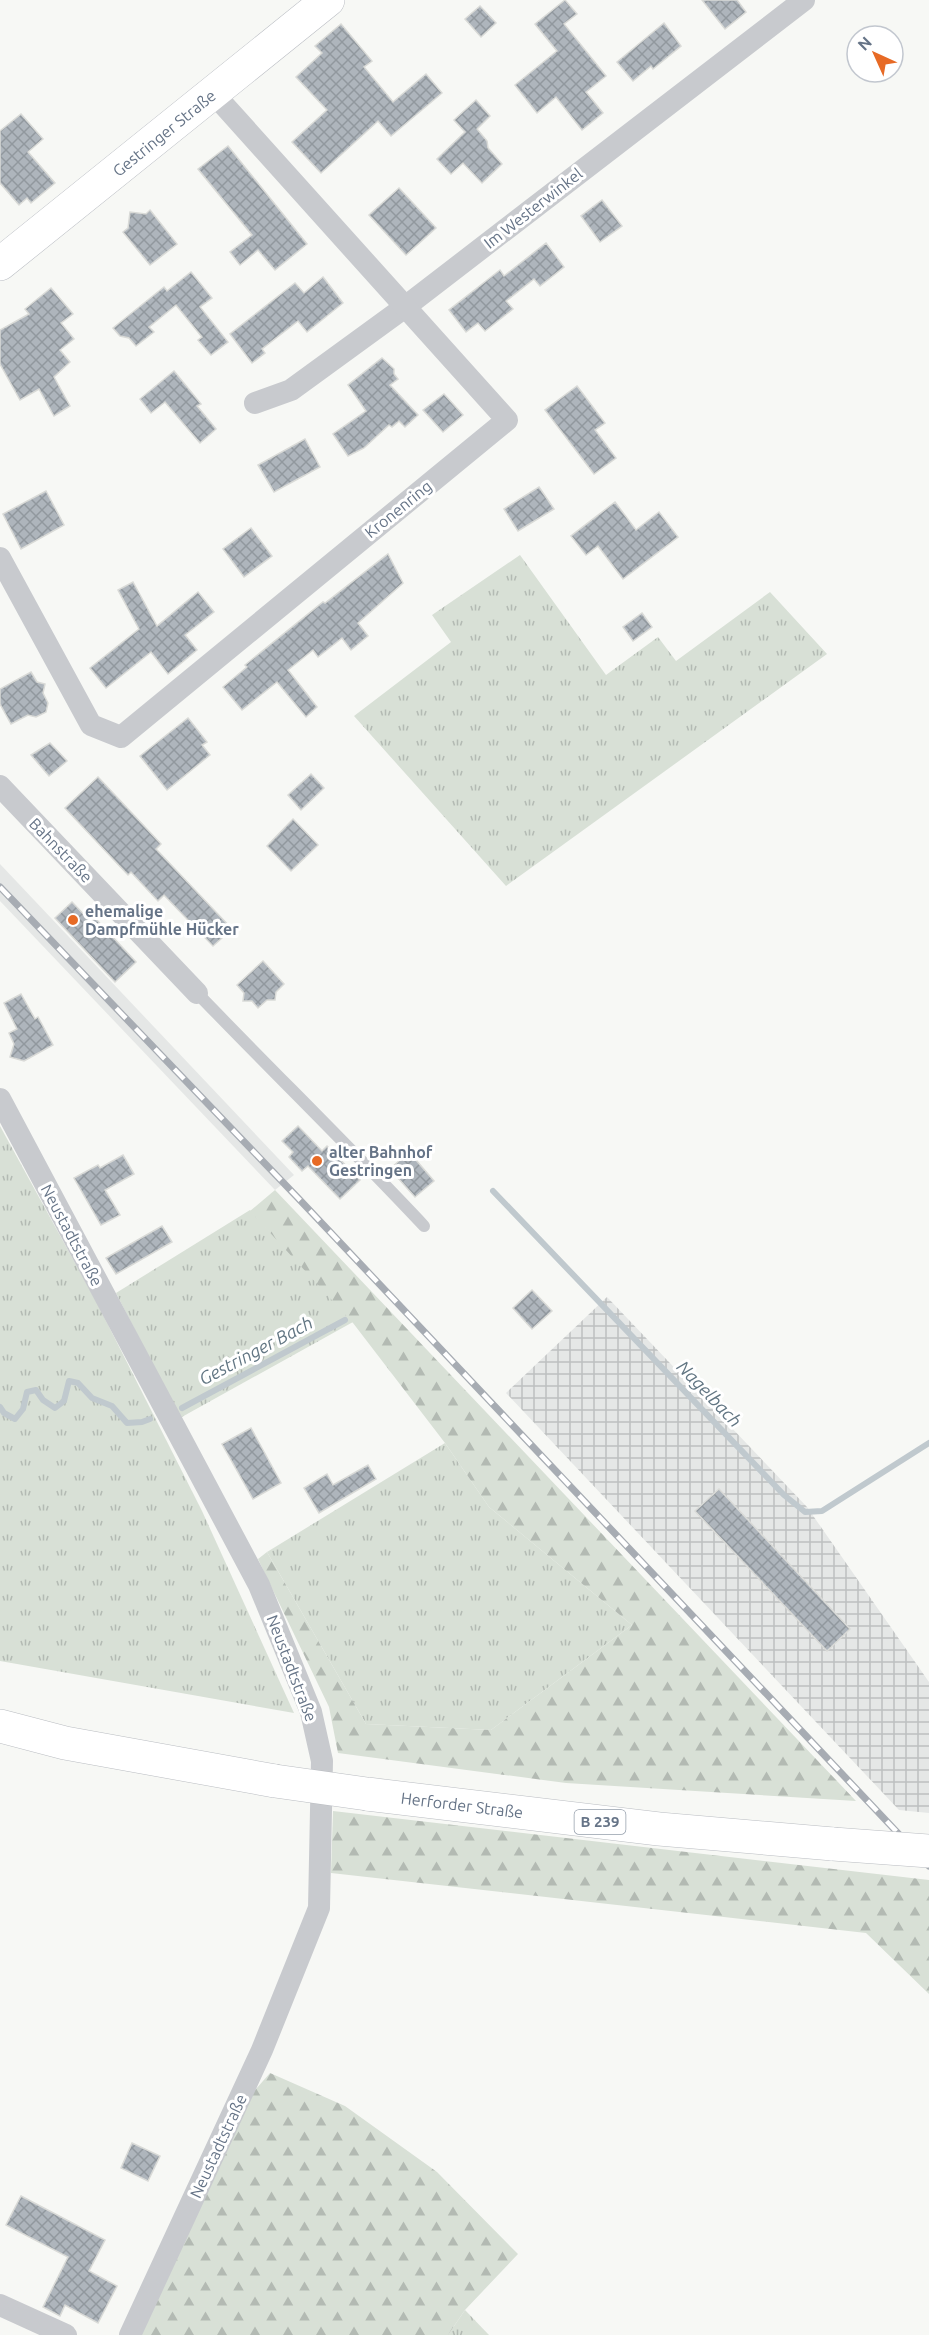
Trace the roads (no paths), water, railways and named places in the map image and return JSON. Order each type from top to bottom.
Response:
[{"type":"main road","name":"Gestringer Straße","points":[[0,264],[328,0]]},
{"type":"main road","name":"Herforder Straße","points":[[0,1726],[65,1743],[275,1781],[367,1794],[659,1829],[929,1851]]},
{"type":"street","name":"Im Westerwinkel","points":[[255,403],[291,390],[405,307],[804,0]]},
{"type":"street","name":"Kronenring","points":[[0,558],[91,725],[121,737],[507,420],[213,93]]},
{"type":"street","name":"Bahnstraße","points":[[0,786],[197,993]]},
{"type":"street","name":"Neustadtstraße","points":[[0,1099],[259,1585],[311,1712],[322,1761],[318,1908],[262,2050],[130,2335]]},
{"type":"street","points":[[0,2305],[66,2335]]},
{"type":"lane","points":[[197,993],[290,1090],[343,1140],[424,1226]]},
{"type":"waterway","name":"Nagelbach","points":[[493,1191],[784,1495],[805,1512],[822,1511],[929,1443]]},
{"type":"waterway","name":"Gestringer Bach","points":[[182,1408],[345,1320]]},
{"type":"waterway","name":"Gestringer Bach","points":[[0,1407],[4,1413],[15,1419],[23,1409],[27,1392],[36,1390],[43,1400],[55,1408],[64,1401],[69,1381],[78,1383],[92,1398],[112,1406],[127,1423],[150,1419]]},
{"type":"railway","points":[[0,887],[298,1198],[929,1866]]},
{"type":"place","name":"ehemalige Dampfmühle Hücker","points":[[73,920]]},
{"type":"place","name":"alter Bahnhof Gestringen","points":[[317,1161]]}]
